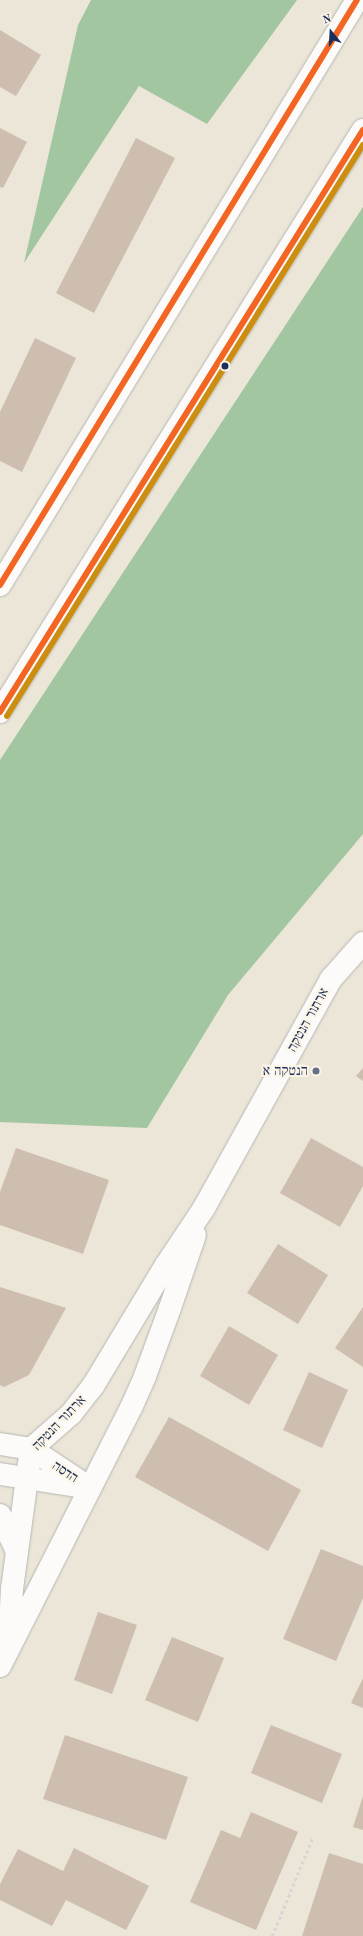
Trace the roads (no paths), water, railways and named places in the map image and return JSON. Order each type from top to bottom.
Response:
[{"type":"street","points":[[0,585],[357,0]]},
{"type":"street","points":[[0,712],[363,130]]},
{"type":"street","name":"ארתור הנטקה","points":[[9,1646],[10,1610],[31,1449],[71,1414],[93,1386],[166,1265],[204,1208],[331,979],[363,943]]},
{"type":"street","name":"ארתור הנטקה","points":[[0,1666],[9,1646],[37,1596],[131,1408],[145,1376],[170,1308],[204,1208]]},
{"type":"street","name":"הדסה","points":[[0,1444],[31,1449],[90,1488]]},
{"type":"street","name":"הדסה","points":[[0,1474],[90,1488]]},
{"type":"street","points":[[0,1515],[17,1550]]},
{"type":"place","name":"הנטקה א","points":[[316,1071]]}]
